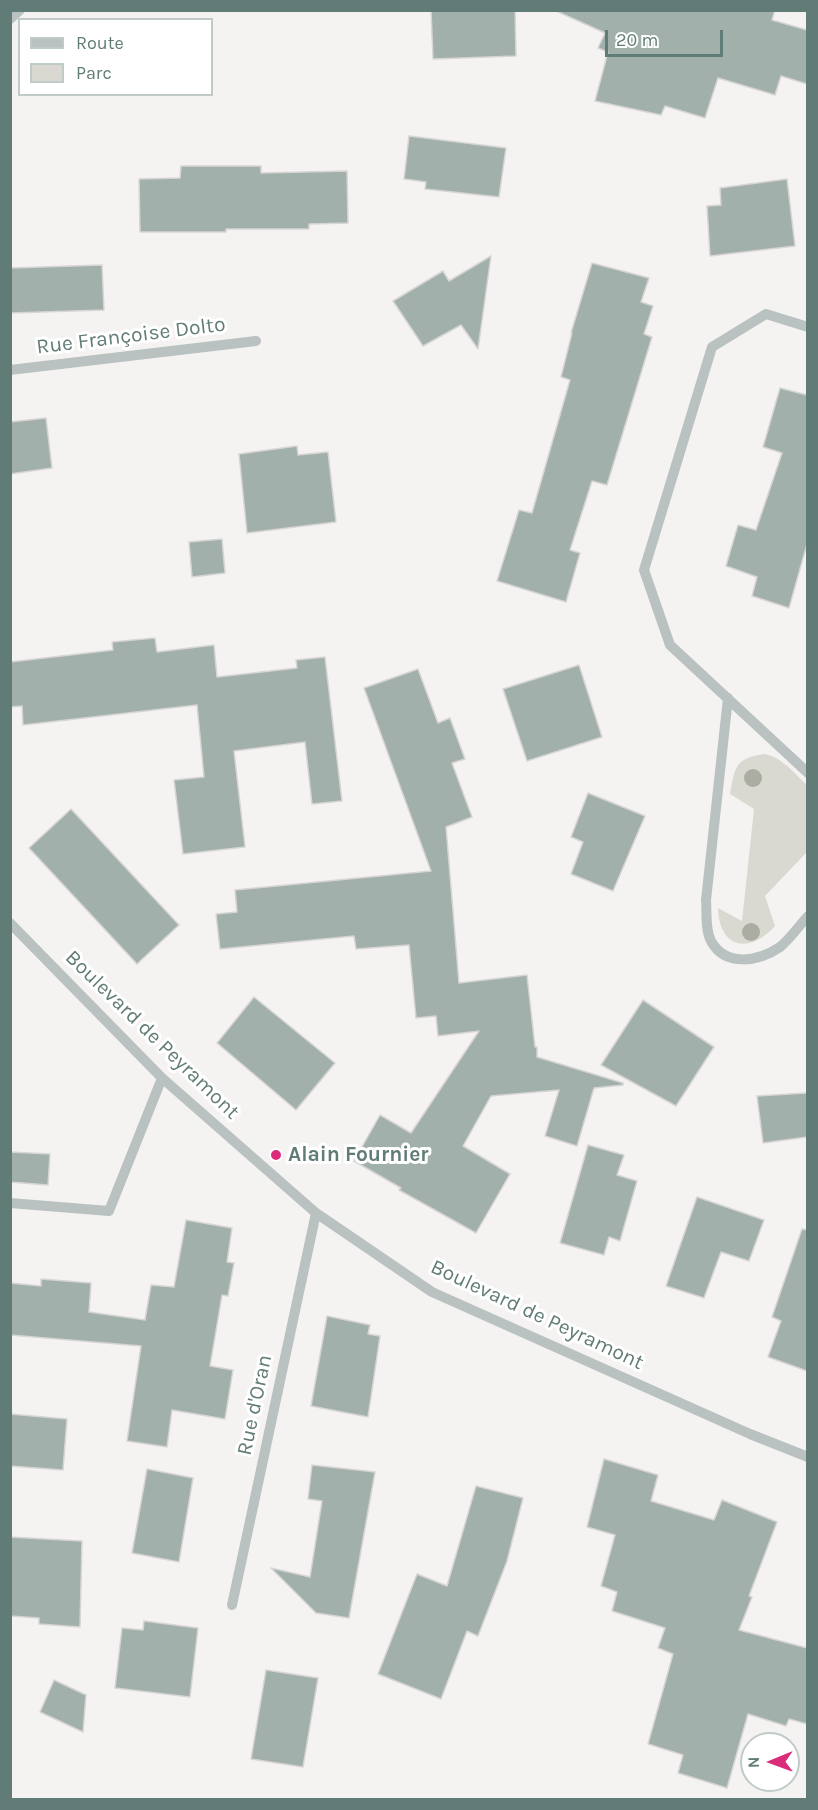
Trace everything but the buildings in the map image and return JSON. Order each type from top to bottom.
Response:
[{"type":"street","points":[[10,19],[20,10]]},
{"type":"street","points":[[807,327],[766,315],[712,347],[644,570],[670,645],[807,773]]},
{"type":"street","name":"Rue Françoise Dolto","points":[[10,370],[256,341]]},
{"type":"street","points":[[728,699],[706,900],[710,940],[722,955],[734,960],[753,958],[767,954],[781,946],[807,916]]},
{"type":"street","name":"Boulevard de Peyramont","points":[[10,923],[162,1078],[316,1213],[432,1292],[807,1457]]},
{"type":"street","points":[[10,1203],[109,1211],[162,1078]]},
{"type":"street","name":"Rue d'Oran","points":[[232,1605],[316,1213]]},
{"type":"green space","points":[[765,754],[783,762],[807,785],[807,852],[765,896],[775,926],[755,941],[746,944],[737,943],[724,932],[718,908],[742,921],[754,809],[730,794],[738,766],[747,758]]},
{"type":"place","name":"Alain Fournier","points":[[276,1155]]}]
